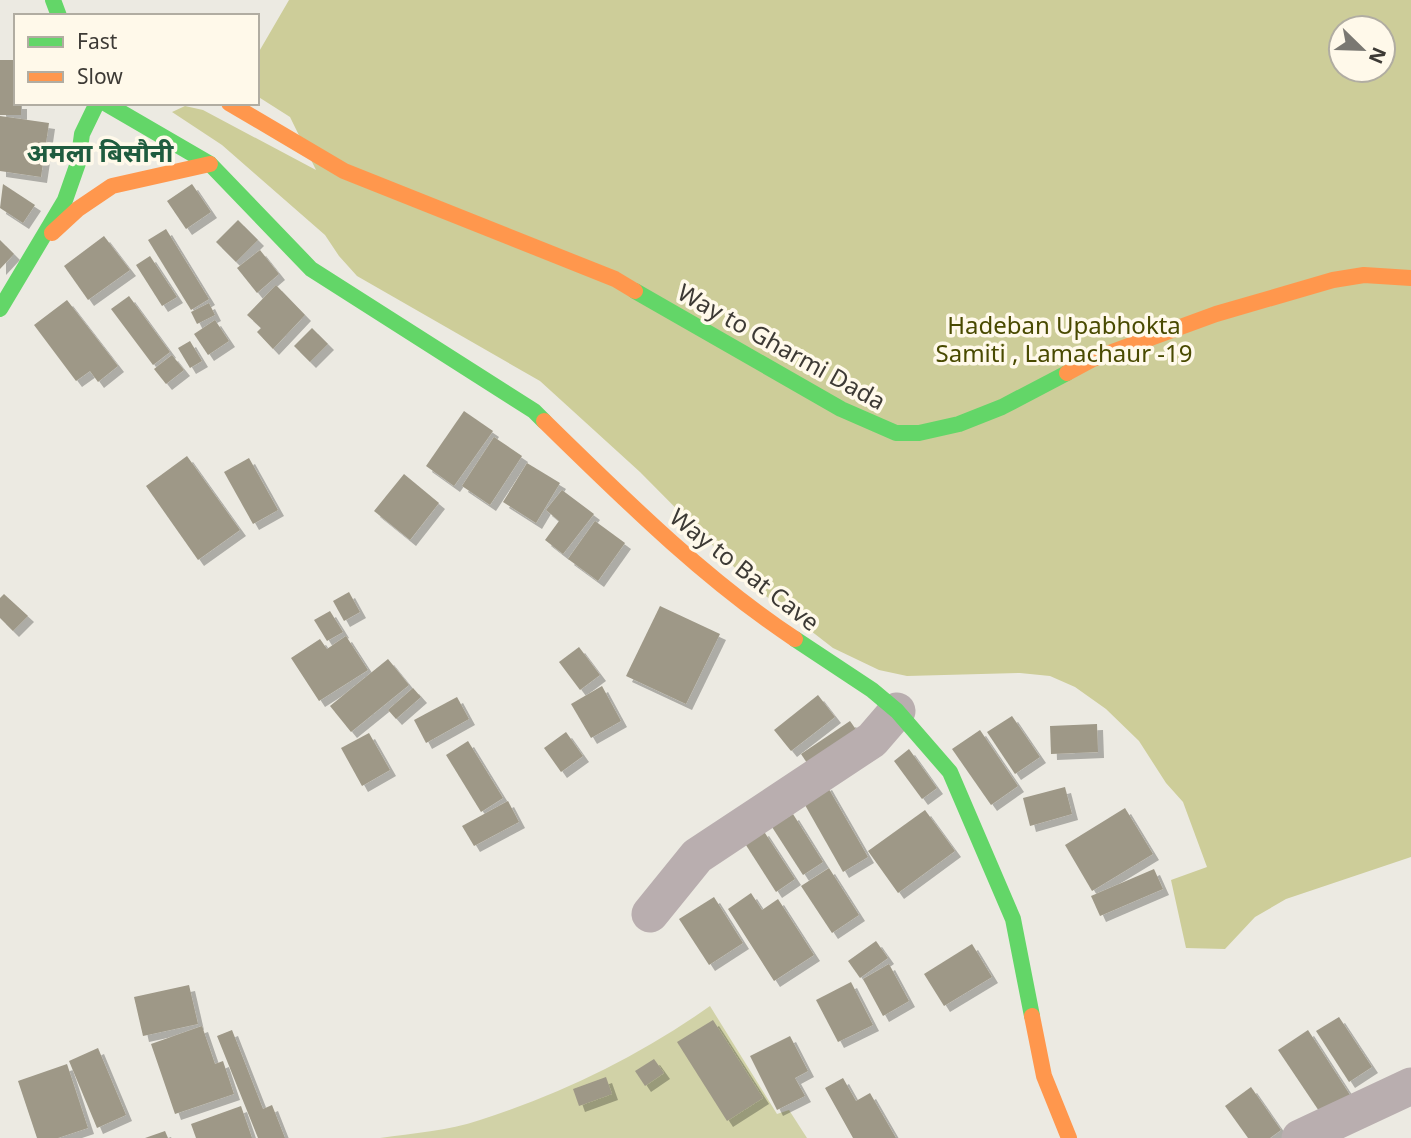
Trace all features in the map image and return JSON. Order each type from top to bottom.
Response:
[{"type":"main road","points":[[0,309],[65,200],[78,163],[82,134],[96,105]]},
{"type":"main road","name":"Way to Bat Cave","points":[[108,105],[210,163],[311,269],[534,411],[628,503],[759,613],[872,690],[897,711],[950,772],[1013,919],[1044,1076],[1069,1138]]},
{"type":"main road","name":"Way to Gharmi Dada","points":[[232,105],[344,171],[615,279],[841,409],[896,433],[919,433],[959,424],[1002,407],[1093,359],[1216,314],[1333,280],[1364,275],[1411,278]]},
{"type":"main road","points":[[42,241],[78,209],[112,186],[210,163]]},
{"type":"street","points":[[650,914],[697,856],[872,740],[897,711]]},
{"type":"street","points":[[1300,1138],[1411,1086]]},
{"type":"green space","name":"Hadeban Upabhokta Samiti , Lamachaur -19","points":[[289,0],[1411,0],[1411,857],[1286,899],[1255,917],[1225,949],[1186,948],[1171,880],[1207,867],[1183,802],[1166,783],[1139,741],[1106,709],[1075,687],[1050,676],[1020,673],[907,676],[879,670],[833,648],[753,586],[640,472],[540,381],[357,276],[325,235],[222,145],[172,112],[185,106],[203,110],[316,170],[290,117],[259,97],[259,52]]},
{"type":"green space","points":[[710,1006],[777,1114],[789,1110],[807,1138],[380,1138],[468,1124],[541,1098],[629,1057]]},
{"type":"building","points":[[0,60],[14,60],[14,105],[21,105],[21,115],[0,115]]},
{"type":"building","points":[[0,116],[49,123],[41,177],[0,171]]},
{"type":"building","points":[[3,184],[35,205],[23,223],[0,208]]},
{"type":"building","points":[[192,184],[211,212],[186,229],[167,201]]},
{"type":"building","points":[[238,220],[258,240],[236,262],[216,242]]},
{"type":"building","points":[[166,229],[209,299],[191,310],[148,240]]},
{"type":"building","points":[[104,236],[130,270],[88,300],[64,266]]},
{"type":"building","points":[[0,240],[14,254],[0,269]]},
{"type":"building","points":[[260,250],[279,274],[257,293],[237,268]]},
{"type":"building","points":[[150,256],[177,297],[162,306],[136,265]]},
{"type":"building","points":[[276,285],[305,315],[273,349],[257,332],[261,328],[247,315]]},
{"type":"building","points":[[129,296],[170,352],[153,365],[111,309]]},
{"type":"building","points":[[67,300],[118,366],[98,382],[90,371],[76,381],[34,325]]},
{"type":"building","points":[[209,303],[215,315],[197,324],[191,312]]},
{"type":"building","points":[[215,320],[229,341],[208,355],[194,334]]},
{"type":"building","points":[[312,328],[328,344],[310,362],[294,346]]},
{"type":"building","points":[[190,341],[202,361],[190,368],[178,348]]},
{"type":"building","points":[[172,355],[184,370],[166,384],[154,369]]},
{"type":"building","points":[[464,411],[493,431],[454,486],[426,466]]},
{"type":"building","points":[[494,437],[522,456],[490,505],[462,486]]},
{"type":"building","points":[[187,456],[240,530],[198,560],[146,486]]},
{"type":"building","points":[[249,458],[278,510],[253,524],[224,472]]},
{"type":"building","points":[[527,463],[560,483],[536,523],[503,502]]},
{"type":"building","points":[[404,474],[439,503],[410,540],[374,511]]},
{"type":"building","points":[[562,490],[594,514],[563,554],[545,540],[559,521],[546,510]]},
{"type":"building","points":[[595,521],[625,543],[598,581],[568,559]]},
{"type":"building","points":[[349,592],[360,612],[344,621],[333,601]]},
{"type":"building","points":[[4,594],[28,616],[13,631],[0,618],[0,598]]},
{"type":"building","points":[[660,606],[720,634],[686,704],[626,676]]},
{"type":"building","points":[[330,611],[343,632],[327,641],[314,620]]},
{"type":"building","points":[[346,636],[368,670],[319,701],[291,658],[320,639],[327,649]]},
{"type":"building","points":[[579,647],[600,675],[580,690],[559,662]]},
{"type":"building","points":[[388,659],[409,685],[351,732],[330,706]]},
{"type":"building","points":[[602,686],[621,721],[591,738],[571,704]]},
{"type":"building","points":[[413,688],[421,697],[396,719],[388,710]]},
{"type":"building","points":[[818,695],[835,717],[791,751],[774,730]]},
{"type":"building","points":[[457,697],[469,719],[426,743],[414,720]]},
{"type":"building","points":[[1012,716],[1040,757],[1015,774],[987,732]]},
{"type":"building","points":[[850,721],[862,738],[813,772],[801,754]]},
{"type":"building","points":[[1097,724],[1098,752],[1051,754],[1050,726]]},
{"type":"building","points":[[980,730],[1018,786],[991,805],[952,749]]},
{"type":"building","points":[[566,732],[583,756],[561,772],[544,748]]},
{"type":"building","points":[[369,733],[390,770],[362,786],[341,748]]},
{"type":"building","points":[[468,741],[503,798],[481,812],[446,755]]},
{"type":"building","points":[[909,749],[937,788],[922,799],[894,761]]},
{"type":"building","points":[[826,784],[868,857],[843,872],[801,798]]},
{"type":"building","points":[[1065,787],[1072,814],[1030,826],[1023,798]]},
{"type":"building","points":[[508,801],[519,822],[474,846],[462,826]]},
{"type":"building","points":[[1125,808],[1153,854],[1092,891],[1065,845]]},
{"type":"building","points":[[925,810],[955,851],[898,893],[868,851]]},
{"type":"building","points":[[793,814],[823,862],[803,875],[772,827]]},
{"type":"building","points":[[763,830],[795,879],[776,892],[744,842]]},
{"type":"building","points":[[829,868],[859,915],[832,933],[801,886]]},
{"type":"building","points":[[1154,869],[1163,889],[1100,916],[1091,896]]},
{"type":"building","points":[[751,893],[762,910],[778,899],[814,955],[774,981],[728,909]]},
{"type":"building","points":[[714,897],[743,943],[709,965],[679,919]]},
{"type":"building","points":[[876,941],[888,958],[860,978],[848,961]]},
{"type":"building","points":[[972,944],[992,977],[944,1006],[924,974]]},
{"type":"building","points":[[889,964],[909,1001],[883,1016],[863,979]]},
{"type":"building","points":[[851,982],[873,1025],[838,1042],[816,1000]]},
{"type":"building","points":[[189,985],[198,1024],[143,1036],[134,997]]},
{"type":"building","points":[[1339,1017],[1372,1067],[1349,1082],[1316,1031]]},
{"type":"building","points":[[713,1020],[763,1098],[727,1121],[677,1042]]},
{"type":"building","points":[[202,1026],[215,1064],[223,1061],[234,1094],[175,1114],[151,1044]]},
{"type":"building","points":[[232,1030],[263,1109],[272,1105],[285,1138],[258,1138],[217,1036]]},
{"type":"building","points":[[1308,1030],[1352,1098],[1323,1117],[1278,1050]]},
{"type":"building","points":[[790,1036],[808,1071],[795,1078],[805,1096],[777,1110],[750,1056]]},
{"type":"building","points":[[98,1048],[126,1115],[97,1128],[69,1061]]},
{"type":"building","points":[[654,1059],[664,1073],[645,1086],[635,1071]]},
{"type":"building","points":[[67,1064],[88,1128],[58,1138],[37,1138],[18,1081]]},
{"type":"building","points":[[606,1077],[612,1094],[579,1106],[573,1089]]},
{"type":"building","points":[[843,1078],[856,1101],[870,1093],[896,1138],[853,1138],[825,1088]]},
{"type":"building","points":[[1251,1087],[1281,1130],[1270,1138],[1248,1138],[1225,1106]]},
{"type":"building","points":[[241,1106],[252,1138],[196,1138],[191,1124]]},
{"type":"building","points":[[165,1131],[168,1138],[145,1138]]},
{"type":"traffic: fast","points":[[53,0],[58,14]]},
{"type":"traffic: fast","points":[[0,309],[65,200],[78,163],[82,134],[96,105]]},
{"type":"traffic: fast","points":[[108,105],[210,164],[311,269],[534,411],[544,421]]},
{"type":"traffic: fast","points":[[635,291],[841,409],[896,433],[919,433],[959,424],[1002,407],[1067,373]]},
{"type":"traffic: fast","points":[[795,639],[872,690],[897,711],[950,772],[1013,919],[1032,1016]]},
{"type":"traffic: slow","points":[[232,105],[344,171],[615,279],[635,291]]},
{"type":"traffic: slow","points":[[52,233],[78,209],[112,186],[210,164]]},
{"type":"traffic: slow","points":[[1067,373],[1093,359],[1216,314],[1333,280],[1364,275],[1411,278]]},
{"type":"traffic: slow","points":[[544,421],[696,563],[795,639]]},
{"type":"traffic: slow","points":[[1032,1016],[1044,1076],[1069,1138]]},
{"type":"district","name":"अमला बिसौनी","points":[[100,152]]}]
